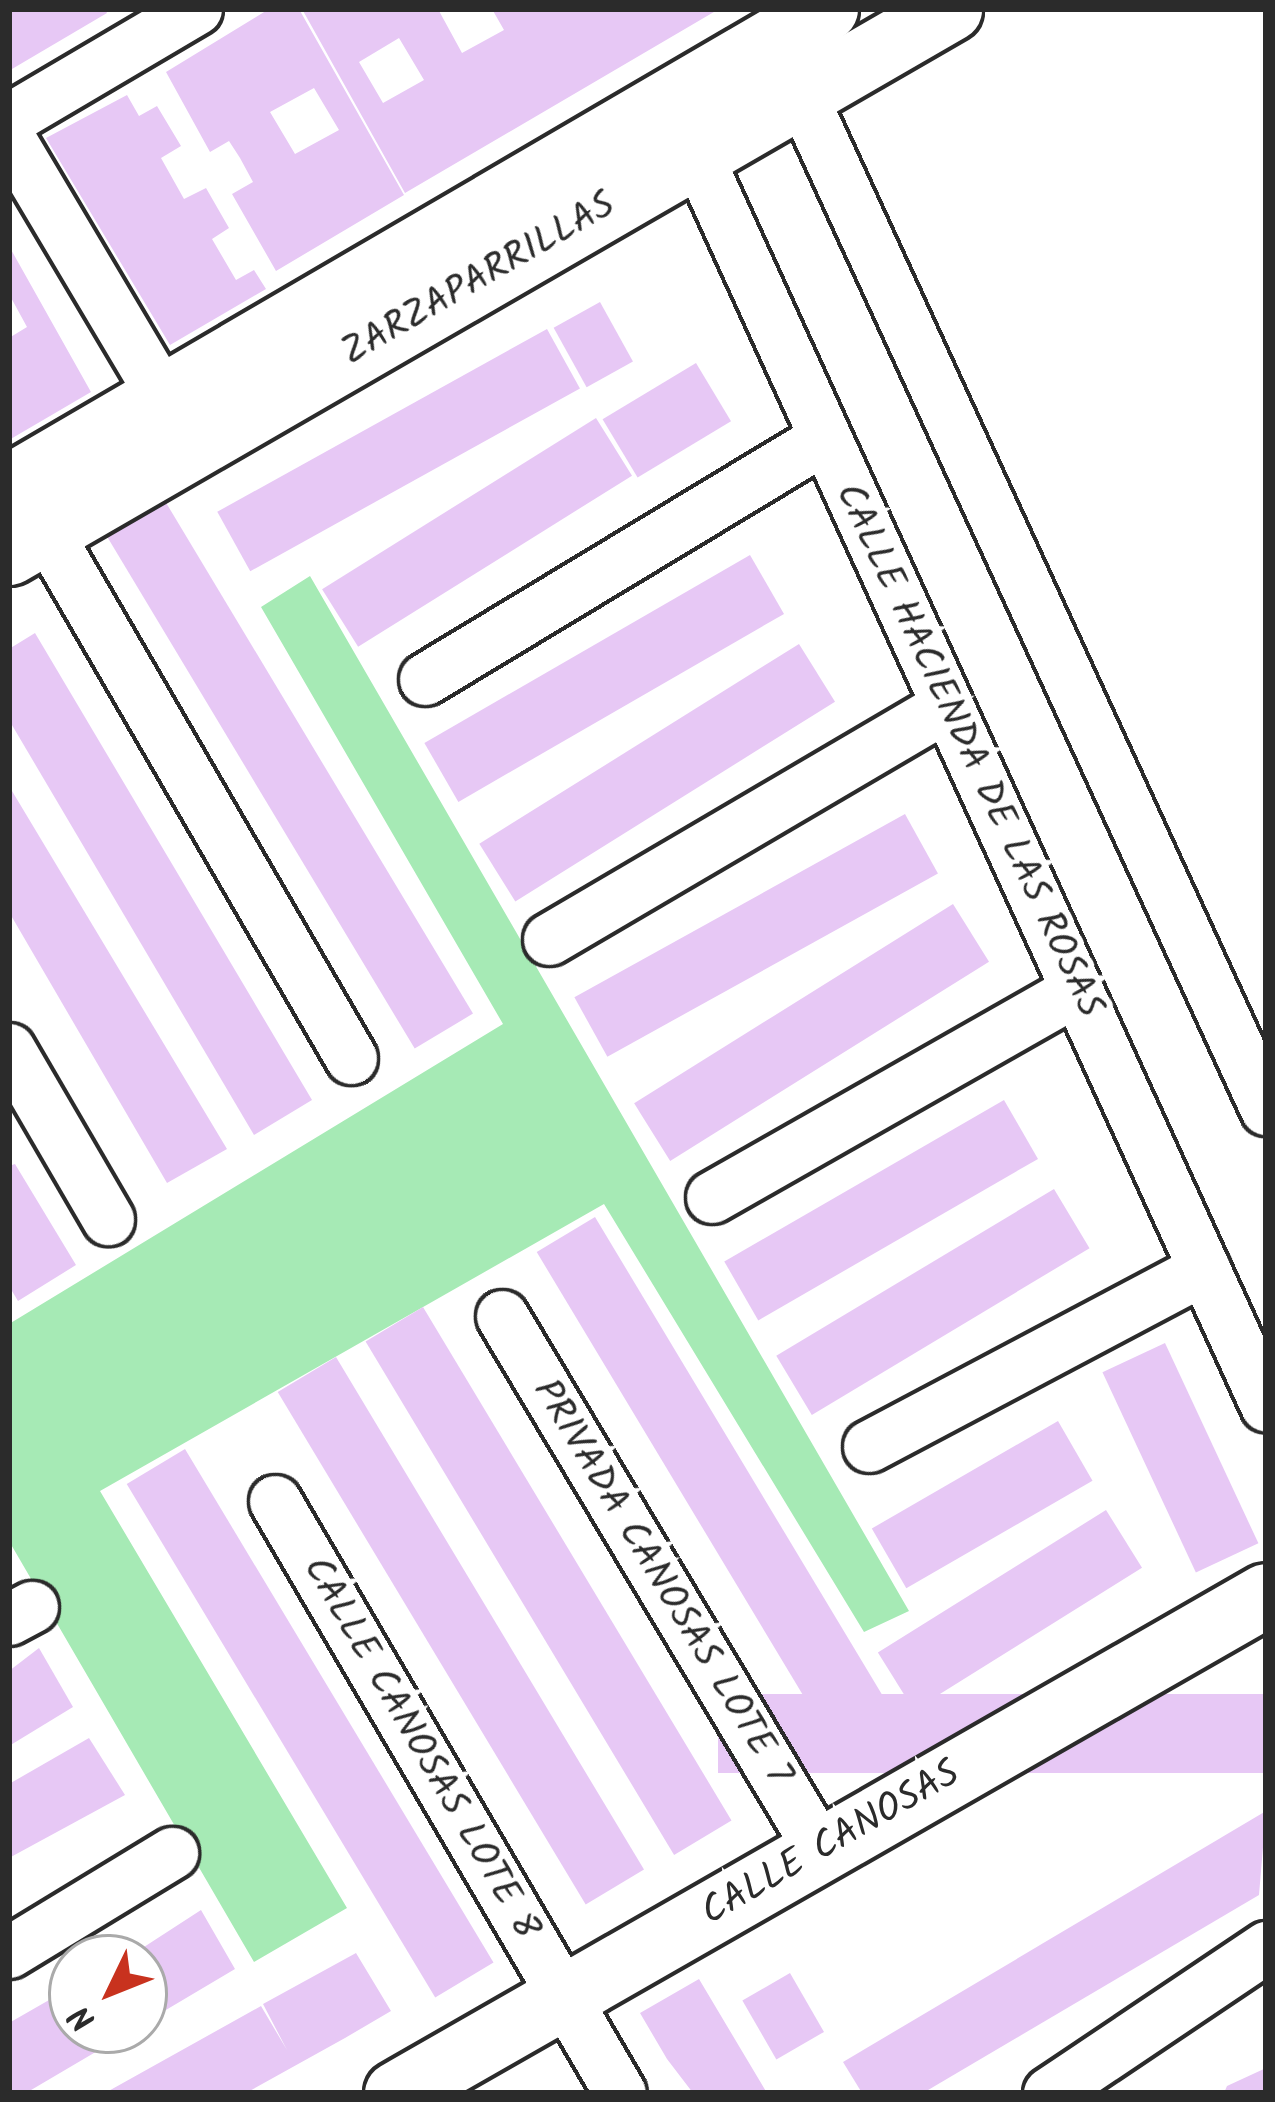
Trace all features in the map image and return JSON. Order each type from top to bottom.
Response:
[{"type":"street","points":[[177,420],[10,136],[196,9]]},
{"type":"street","name":"ZARZAPARRILLAS","points":[[177,420],[698,156],[950,9]]},
{"type":"street","points":[[801,24],[803,96],[1266,1109]]},
{"type":"street","name":"ZARZAPARRILLAS","points":[[21,524],[661,102],[801,24]]},
{"type":"street","name":"CALLE HACIENDA DE LAS ROSAS","points":[[661,102],[698,156],[1266,1405]]},
{"type":"street","points":[[425,679],[824,438]]},
{"type":"street","points":[[21,524],[351,1058]]},
{"type":"street","points":[[549,939],[946,706]]},
{"type":"street","points":[[712,1197],[1076,989]]},
{"type":"street","points":[[9,1049],[108,1219]]},
{"type":"street","points":[[868,1446],[1204,1269]]},
{"type":"street","name":"PRIVADA CANOSAS LOTE 7","points":[[502,1316],[820,1850]]},
{"type":"street","name":"CALLE CANOSAS LOTE 8","points":[[275,1501],[620,2093]]},
{"type":"street","name":"CALLE CANOSAS","points":[[396,2093],[1266,1595]]},
{"type":"street","points":[[9,1952],[172,1853]]},
{"type":"street","points":[[1049,2093],[1266,1947]]},
{"type":"green space","points":[[310,576],[909,1611],[864,1632],[604,1204],[100,1491],[347,1908],[254,1962],[9,1541],[9,1324],[503,1024],[261,607]]},
{"type":"building","points":[[9,9],[105,9],[107,13],[12,69]]},
{"type":"building","points":[[269,9],[299,9],[404,195],[276,271],[232,194],[253,182],[240,158],[229,141],[210,152],[166,72]],"holes":[[[314,88],[339,130],[295,154],[270,112]]]},
{"type":"building","points":[[302,9],[438,9],[462,53],[504,30],[492,9],[719,9],[405,193]],"holes":[[[399,38],[424,80],[383,103],[359,62]]]},
{"type":"building","points":[[127,95],[139,116],[157,106],[181,146],[161,158],[184,199],[206,188],[229,228],[212,239],[236,280],[254,270],[266,289],[170,345],[46,138]]},
{"type":"building","points":[[9,246],[91,392],[9,440],[9,338],[27,327],[9,294]]},
{"type":"building","points":[[600,302],[633,361],[587,387],[554,328]]},
{"type":"building","points":[[547,329],[580,388],[250,571],[217,512]]},
{"type":"building","points":[[696,363],[731,421],[638,477],[603,419]]},
{"type":"building","points":[[596,418],[632,476],[358,647],[322,589]]},
{"type":"building","points":[[165,501],[473,1014],[415,1049],[107,536]]},
{"type":"building","points":[[750,555],[784,614],[458,802],[424,743]]},
{"type":"building","points":[[35,633],[312,1100],[254,1135],[9,720],[9,649]]},
{"type":"building","points":[[799,644],[835,702],[515,901],[479,844]]},
{"type":"building","points":[[9,786],[227,1149],[167,1183],[9,912]]},
{"type":"building","points":[[905,814],[938,873],[607,1057],[574,997]]},
{"type":"building","points":[[953,904],[989,962],[670,1161],[634,1103]]},
{"type":"building","points":[[1004,1100],[1038,1159],[758,1320],[724,1262]]},
{"type":"building","points":[[15,1164],[76,1265],[18,1301],[9,1286],[9,1166]]},
{"type":"building","points":[[1054,1189],[1090,1248],[812,1415],[776,1356]]},
{"type":"building","points":[[595,1217],[903,1730],[845,1765],[537,1252]]},
{"type":"building","points":[[423,1307],[732,1820],[674,1855],[366,1342]]},
{"type":"building","points":[[1165,1343],[1258,1543],[1196,1572],[1102,1372]]},
{"type":"building","points":[[336,1357],[644,1870],[586,1905],[278,1392]]},
{"type":"building","points":[[1058,1421],[1092,1481],[906,1588],[872,1528]]},
{"type":"building","points":[[185,1449],[494,1962],[435,1997],[127,1484]]},
{"type":"building","points":[[1106,1510],[1142,1568],[914,1710],[878,1653]]},
{"type":"building","points":[[39,1648],[73,1707],[9,1746],[9,1671]]},
{"type":"building","points":[[718,1694],[1266,1694],[1266,1773],[718,1773]]},
{"type":"building","points":[[89,1738],[125,1795],[9,1858],[9,1784]]},
{"type":"building","points":[[1266,1811],[1259,1895],[923,2093],[862,2093],[843,2062]]},
{"type":"building","points":[[201,1910],[235,1969],[168,2009],[168,1934],[164,1934]]},
{"type":"building","points":[[356,1953],[391,2011],[345,2038],[246,2093],[105,2093],[261,2006],[287,2050],[263,2004]]},
{"type":"building","points":[[790,1973],[824,2032],[776,2059],[742,2001]]},
{"type":"building","points":[[699,1979],[767,2093],[693,2093],[667,2059],[640,2013]]},
{"type":"building","points":[[48,2001],[48,2054],[92,2054],[26,2093],[9,2093],[9,2023]]},
{"type":"building","points":[[1266,2068],[1266,2093],[1224,2093],[1227,2086]]}]
